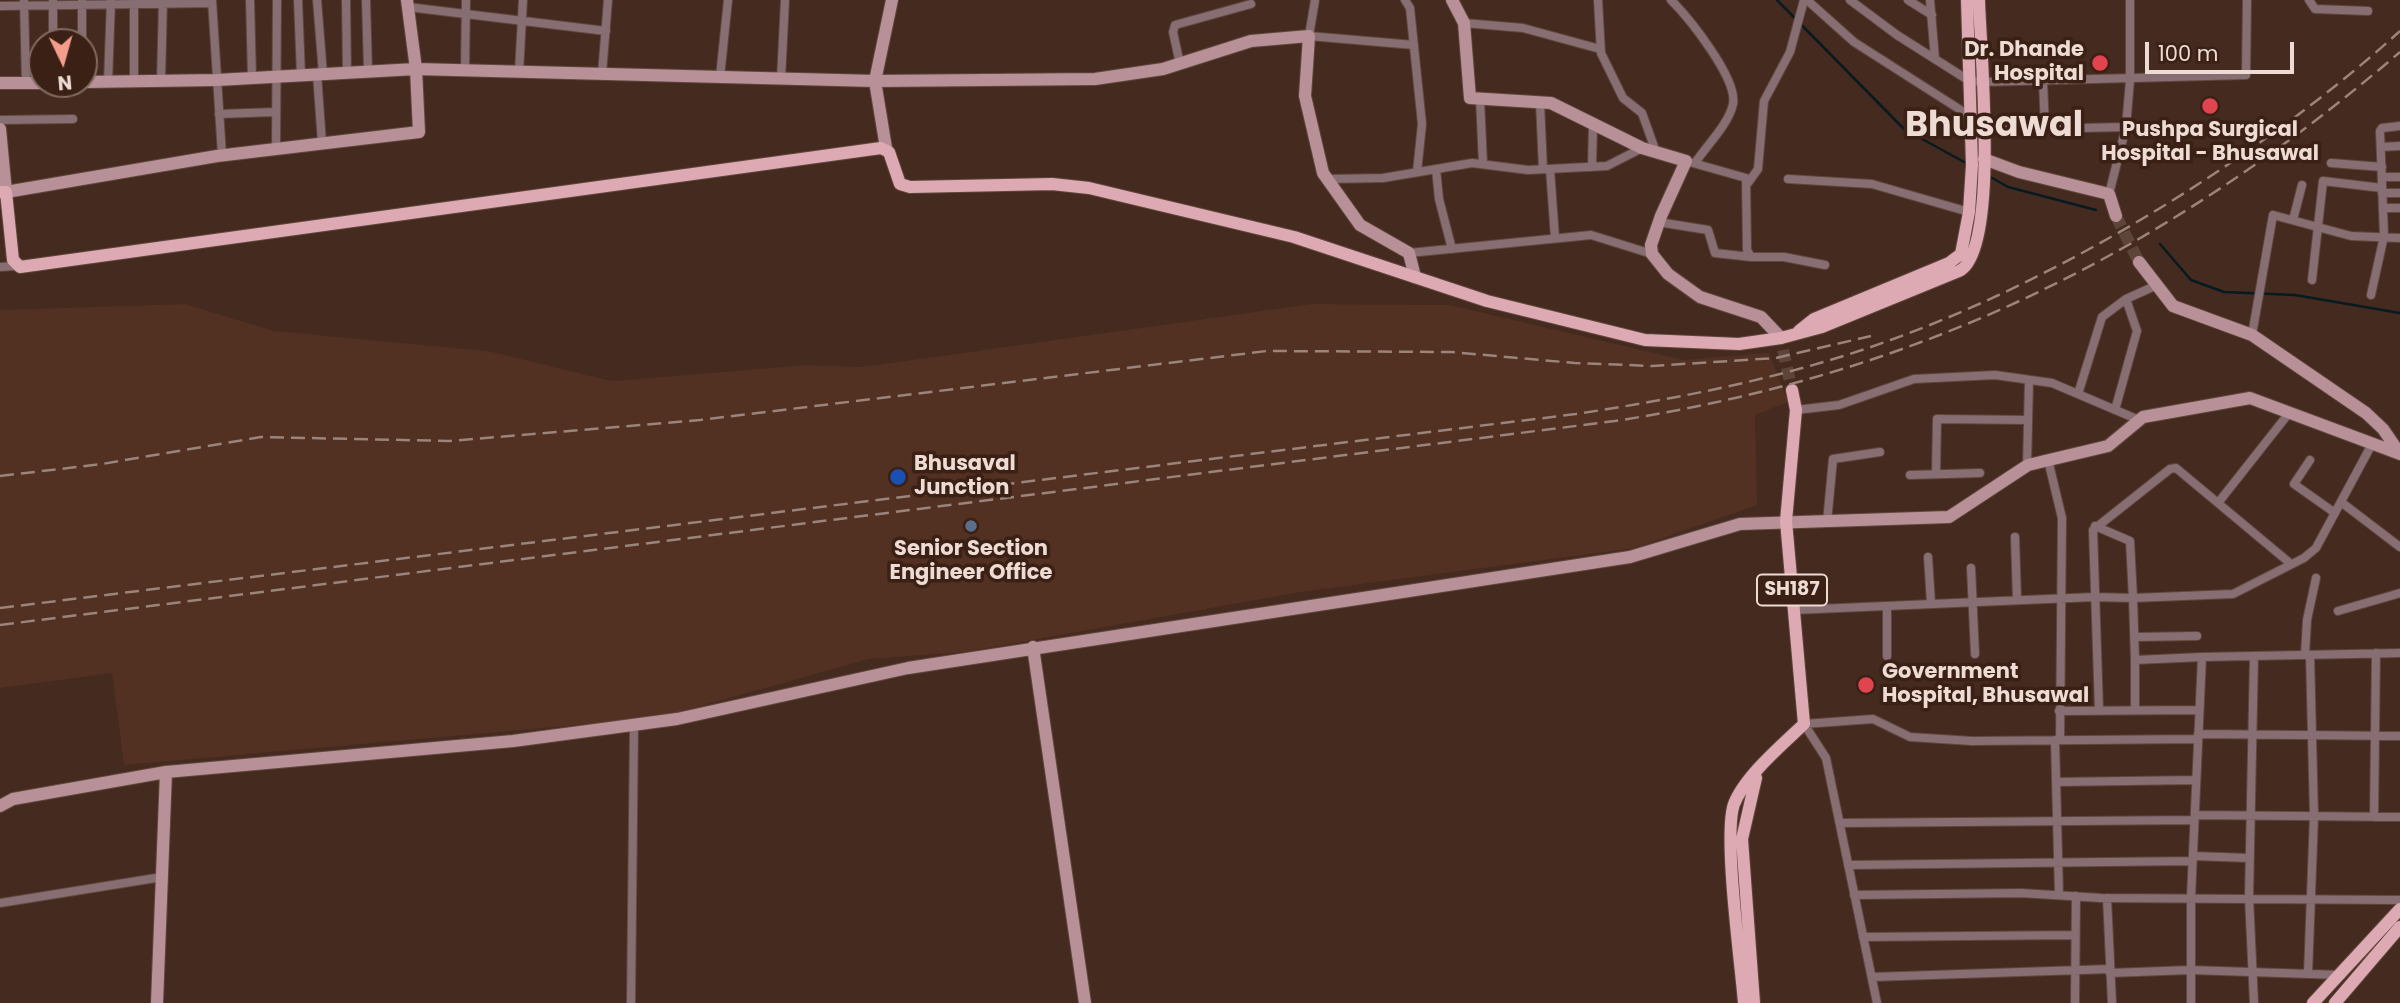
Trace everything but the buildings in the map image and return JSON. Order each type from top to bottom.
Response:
[{"type":"main road","points":[[892,0],[875,81],[886,148],[900,184],[910,187],[1052,184],[1089,188],[1294,237],[1487,301],[1645,340],[1739,344],[1786,341],[1965,269],[1975,253],[1977,199],[1972,165],[1967,0]]},
{"type":"main road","points":[[1452,0],[1464,23],[1470,98],[1551,103],[1642,148],[1690,162],[1658,222],[1651,245],[1652,254],[1668,274],[1700,297],[1761,317],[1786,341]]},
{"type":"main road","points":[[1786,341],[1814,319],[1956,259],[1963,248],[1969,212],[1977,199],[1985,164],[1979,0]]},
{"type":"main road","points":[[3,192],[222,155],[419,132],[416,69],[407,3]]},
{"type":"main road","points":[[98,82],[217,80],[416,69],[875,81],[1095,79],[1180,64],[1251,41],[1309,36],[1305,96],[1323,173],[1360,225],[1409,253],[1415,277]]},
{"type":"main road","points":[[0,83],[26,83]]},
{"type":"main road","points":[[0,129],[3,192],[15,265],[886,148]]},
{"type":"main road","points":[[1985,164],[2109,194],[2116,216]]},
{"type":"main road","points":[[2139,262],[2155,286],[2183,312],[2252,335],[2365,413],[2383,429],[2400,454]]},
{"type":"main road","name":"SH187","points":[[1792,390],[1796,410],[1786,522],[1804,724]]},
{"type":"main road","points":[[0,806],[13,799],[166,772],[513,741],[677,719],[908,668],[1630,557],[1740,524],[1949,517],[2026,466],[2108,446],[2139,420],[2250,398],[2400,454]]},
{"type":"main road","points":[[1034,647],[1085,1003]]},
{"type":"main road","points":[[1744,1003],[1745,952],[1738,856],[1742,829],[1758,771],[1804,724]]},
{"type":"main road","points":[[157,1003],[166,772]]},
{"type":"main road","points":[[2313,1003],[2400,909]]},
{"type":"main road","points":[[2335,1003],[2400,927]]},
{"type":"main road","points":[[1745,952],[1754,1003]]},
{"type":"street","points":[[250,0],[252,78]]},
{"type":"street","points":[[276,0],[276,149]]},
{"type":"street","points":[[298,0],[301,75]]},
{"type":"street","points":[[317,0],[322,143]]},
{"type":"street","points":[[345,0],[347,73]]},
{"type":"street","points":[[366,0],[368,72]]},
{"type":"street","points":[[465,70],[466,0]]},
{"type":"street","points":[[519,72],[523,0]]},
{"type":"street","points":[[602,74],[608,0]]},
{"type":"street","points":[[720,77],[727,0]]},
{"type":"street","points":[[781,79],[785,0]]},
{"type":"street","points":[[1315,0],[1309,36],[1414,46]]},
{"type":"street","points":[[1405,0],[1410,8],[1422,124],[1417,172]]},
{"type":"street","points":[[1598,0],[1600,49],[1623,98],[1642,113],[1656,152]]},
{"type":"street","points":[[1671,0],[1692,21],[1729,83],[1733,95],[1731,111],[1690,162],[1742,176],[1748,183]]},
{"type":"street","points":[[1850,0],[1968,80],[1982,82],[2246,75],[2247,0]]},
{"type":"street","points":[[1908,0],[1932,15]]},
{"type":"street","points":[[1930,0],[1935,59]]},
{"type":"street","points":[[2109,194],[2126,127],[2130,80],[2130,0]]},
{"type":"street","points":[[2309,0],[2315,9],[2368,11]]},
{"type":"street","points":[[0,6],[24,3],[134,5],[212,1],[222,155]]},
{"type":"street","points":[[1751,257],[1747,250],[1748,183],[1758,169],[1764,101],[1791,49],[1805,1],[1854,42],[1970,116]]},
{"type":"street","points":[[161,81],[162,2]]},
{"type":"street","points":[[24,3],[26,83]]},
{"type":"street","points":[[53,3],[53,28]]},
{"type":"street","points":[[82,3],[82,28]]},
{"type":"street","points":[[108,82],[111,3]]},
{"type":"street","points":[[407,3],[606,31]]},
{"type":"street","points":[[1180,64],[1172,29],[1175,24],[1251,4]]},
{"type":"street","points":[[134,5],[134,81]]},
{"type":"street","points":[[1464,23],[1523,28],[1600,49]]},
{"type":"street","points":[[2043,81],[2045,129]]},
{"type":"street","points":[[1480,99],[1483,164]]},
{"type":"street","points":[[1540,103],[1555,238]]},
{"type":"street","points":[[219,114],[276,112]]},
{"type":"street","points":[[0,120],[73,119]]},
{"type":"street","points":[[1592,167],[1593,124]]},
{"type":"street","points":[[2371,295],[2384,236],[2381,129],[2400,126]]},
{"type":"street","points":[[1984,130],[2126,127]]},
{"type":"street","points":[[2381,147],[2400,146]]},
{"type":"street","points":[[1328,179],[1379,178],[1483,164],[1546,169],[1592,167],[1616,164],[1642,148]]},
{"type":"street","points":[[2331,163],[2382,167]]},
{"type":"street","points":[[1436,169],[1439,199],[1452,249]]},
{"type":"street","points":[[2383,177],[2400,177]]},
{"type":"street","points":[[1788,179],[1872,184],[1969,212]]},
{"type":"street","points":[[2312,279],[2325,179],[2400,194]]},
{"type":"street","points":[[2293,220],[2302,185]]},
{"type":"street","points":[[2383,208],[2400,208]]},
{"type":"street","points":[[2252,335],[2272,216],[2351,236],[2400,238]]},
{"type":"street","points":[[1658,222],[1708,230],[1715,253],[1784,257],[1825,265]]},
{"type":"street","points":[[1409,253],[1595,235],[1652,254]]},
{"type":"street","points":[[0,267],[15,265]]},
{"type":"street","points":[[2078,394],[2101,318],[2126,299],[2155,286]]},
{"type":"street","points":[[2115,410],[2137,331],[2126,299]]},
{"type":"street","points":[[1796,410],[1839,405],[1921,378],[1995,375],[2052,383],[2139,420]]},
{"type":"street","points":[[2026,466],[2029,380]]},
{"type":"street","points":[[2218,503],[2289,413]]},
{"type":"street","points":[[1936,473],[1937,419],[2027,420]]},
{"type":"street","points":[[1794,610],[2059,598],[2233,594],[2316,548],[2372,444]]},
{"type":"street","points":[[1827,522],[1833,459],[1880,452]]},
{"type":"street","points":[[2048,460],[2062,518],[2056,782],[2059,895]]},
{"type":"street","points":[[2311,460],[2294,484],[2335,513]]},
{"type":"street","points":[[2099,710],[2094,597],[2095,526],[2172,468],[2291,564]]},
{"type":"street","points":[[1910,475],[1980,472]]},
{"type":"street","points":[[2341,502],[2400,547]]},
{"type":"street","points":[[2095,526],[2130,541],[2136,637],[2135,709]]},
{"type":"street","points":[[2015,537],[2017,600]]},
{"type":"street","points":[[1928,557],[1931,603]]},
{"type":"street","points":[[1971,568],[1975,654]]},
{"type":"street","points":[[2308,974],[2313,898],[2314,735],[2307,620],[2316,578]]},
{"type":"street","points":[[2339,611],[2400,593]]},
{"type":"street","points":[[1887,606],[1887,656]]},
{"type":"street","points":[[2136,637],[2197,636]]},
{"type":"street","points":[[2374,817],[2376,653]]},
{"type":"street","points":[[2135,660],[2400,653]]},
{"type":"street","points":[[2254,656],[2249,815],[2249,897],[2254,1003]]},
{"type":"street","points":[[2191,1003],[2191,897],[2202,657]]},
{"type":"street","points":[[2059,710],[2199,710]]},
{"type":"street","points":[[1877,1003],[1826,758],[1804,724],[1868,719],[1910,737],[1972,741],[2251,735],[2400,736]]},
{"type":"street","points":[[631,1003],[634,725]]},
{"type":"street","points":[[2056,782],[2196,780]]},
{"type":"street","points":[[1840,823],[2057,822],[2249,815],[2400,817]]},
{"type":"street","points":[[1848,866],[2058,864],[2249,858]]},
{"type":"street","points":[[0,903],[162,877]]},
{"type":"street","points":[[1854,895],[2400,900]]},
{"type":"street","points":[[2075,1003],[2073,970],[2076,896]]},
{"type":"street","points":[[2107,898],[2112,1003]]},
{"type":"street","points":[[1863,937],[2074,935]]},
{"type":"street","points":[[1872,977],[2073,970],[2190,970],[2341,975]]},
{"type":"shaded area","points":[[185,304],[274,331],[488,351],[612,381],[805,365],[863,367],[1312,304],[1450,305],[1684,360],[1769,353],[1788,402],[1755,415],[1757,505],[1635,548],[1301,592],[965,652],[869,659],[658,718],[124,765],[112,673],[0,688],[0,310]]},
{"type":"waterway","points":[[1777,0],[1904,129],[1966,163]]},
{"type":"waterway","points":[[1987,175],[2008,187],[2096,210]]},
{"type":"waterway","points":[[2160,244],[2191,280],[2224,292],[2295,295],[2400,313]]},
{"type":"tunnel","points":[[2116,216],[2139,262]]},
{"type":"tunnel","points":[[1783,350],[1792,390]]},
{"type":"railway","points":[[0,608],[1576,414],[1736,385],[1830,360],[1904,335],[1980,304],[2056,267],[2132,225],[2275,132],[2400,31]]},
{"type":"railway","points":[[0,625],[1615,421],[1727,400],[1834,372],[1936,336],[2034,294],[2129,244],[2222,187],[2312,123],[2400,52]]},
{"type":"railway","points":[[0,476],[102,464],[261,437],[450,441],[700,420],[1267,351],[1451,352],[1575,363],[1652,366],[1776,358],[1871,336]]},
{"type":"place","name":"Dr. Dhande Hospital","points":[[2100,63]]},
{"type":"place","name":"Pushpa Surgical Hospital - Bhusawal","points":[[2210,106]]},
{"type":"place","name":"Bhusaval Junction","points":[[898,477]]},
{"type":"place","name":"Senior Section Engineer Office","points":[[971,526]]},
{"type":"place","name":"Government Hospital, Bhusawal","points":[[1866,685]]},
{"type":"district","name":"Bhusawal","points":[[1994,127]]}]
